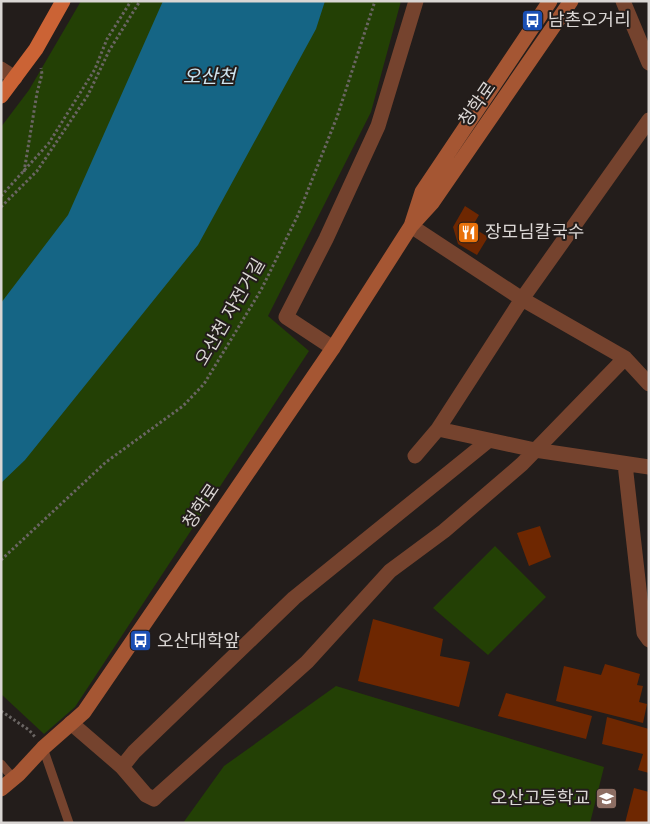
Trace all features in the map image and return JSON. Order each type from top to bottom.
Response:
[{"type":"main road","points":[[1,96],[36,49],[63,1]]},
{"type":"street","points":[[333,348],[286,317],[326,239],[378,126],[416,1]]},
{"type":"street","name":"청학로","points":[[411,226],[422,192],[550,1]]},
{"type":"street","name":"청학로","points":[[1,788],[84,712],[333,348],[411,226],[432,203],[571,1]]},
{"type":"street","points":[[623,1],[649,62]]},
{"type":"street","points":[[1,69],[15,78]]},
{"type":"street","points":[[415,456],[438,429],[522,299],[649,120]]},
{"type":"street","points":[[411,226],[522,299],[624,358],[649,384]]},
{"type":"street","points":[[71,723],[122,767],[146,796],[154,799],[307,662],[390,571],[444,531],[522,464],[624,358]]},
{"type":"street","points":[[438,429],[535,450],[649,467]]},
{"type":"street","points":[[122,767],[147,739],[294,598],[488,441]]},
{"type":"street","points":[[625,464],[644,632],[649,640]]},
{"type":"lane","points":[[43,748],[69,823]]},
{"type":"lane","points":[[1,764],[14,778]]},
{"type":"path","points":[[1,196],[49,144],[95,69],[107,39],[131,1]]},
{"type":"path","points":[[1,207],[37,171],[88,96],[109,51],[140,1]]},
{"type":"path","name":"오산천 자전거길","points":[[1,560],[106,462],[183,406],[204,384],[261,290],[298,215],[337,117],[375,1]]},
{"type":"path","points":[[24,172],[42,74],[36,49]]},
{"type":"path","points":[[1,711],[29,730],[43,748]]},
{"type":"green space","points":[[81,1],[401,1],[371,112],[268,316],[309,351],[75,707],[44,734],[1,694],[1,127],[29,90]]},
{"type":"green space","points":[[495,546],[546,597],[488,655],[433,608]]},
{"type":"green space","points":[[336,686],[604,767],[590,823],[183,823],[224,766]]},
{"type":"water","name":"오산천","points":[[163,1],[325,1],[316,29],[198,245],[25,460],[1,483],[1,303],[68,215]]},
{"type":"building","points":[[465,206],[479,215],[472,227],[488,237],[477,255],[458,244],[453,227]]},
{"type":"building","points":[[540,526],[551,557],[529,566],[517,533]]},
{"type":"building","points":[[373,619],[443,639],[440,656],[470,662],[459,707],[358,681]]},
{"type":"building","points":[[605,664],[640,674],[637,685],[643,686],[639,702],[647,704],[643,723],[556,701],[564,666],[601,675]]},
{"type":"building","points":[[506,693],[592,716],[586,739],[498,716]]},
{"type":"building","points":[[607,717],[649,729],[649,773],[638,770],[643,754],[602,744]]},
{"type":"building","points":[[634,788],[649,792],[649,823],[625,823]]},
{"type":"place","name":"남촌오거리","points":[[532,20]]},
{"type":"place","name":"장모님칼국수","points":[[469,232]]},
{"type":"place","name":"오산대학앞","points":[[141,641]]},
{"type":"place","name":"오산고등학교","points":[[606,798]]}]
